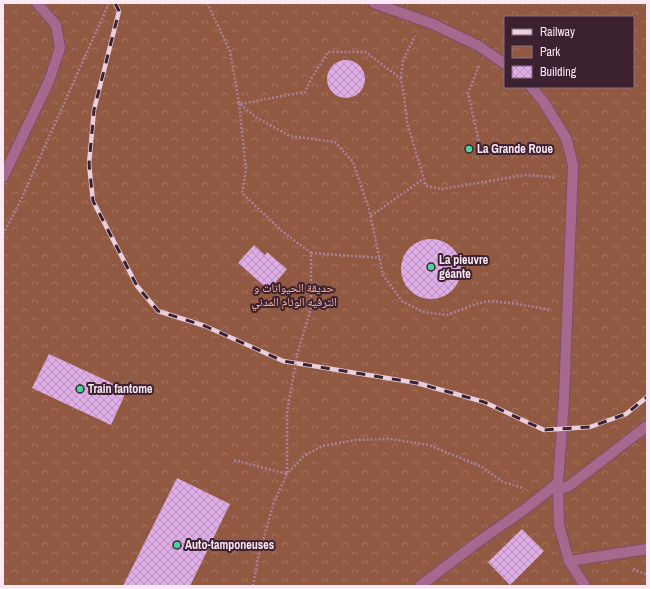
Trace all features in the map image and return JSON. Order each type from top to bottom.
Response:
[{"type":"lane","points":[[3,177],[49,81],[60,48],[56,24],[37,3]]},
{"type":"lane","points":[[374,3],[433,24],[479,46],[504,63]]},
{"type":"lane","points":[[531,88],[543,101],[566,138],[573,165],[564,399],[558,487],[559,524],[569,561],[585,586]]},
{"type":"lane","points":[[420,586],[475,544],[525,509],[558,487],[569,486],[647,426]]},
{"type":"lane","points":[[569,561],[645,548]]},
{"type":"path","points":[[3,234],[20,202],[109,3]]},
{"type":"path","points":[[207,3],[230,51],[239,103],[246,170],[242,193],[283,232],[311,253],[380,258]]},
{"type":"path","points":[[424,20],[404,60],[401,79],[407,122],[426,186],[442,189],[525,175],[552,178],[573,183]]},
{"type":"path","points":[[479,142],[468,93],[485,51]]},
{"type":"path","points":[[239,103],[305,92],[311,79],[328,52],[366,52],[401,79]]},
{"type":"path","points":[[239,103],[257,118],[290,136],[335,142],[353,162],[371,216],[384,275],[402,301],[423,312],[447,315],[488,301],[511,303],[568,313]]},
{"type":"path","points":[[371,216],[424,179]]},
{"type":"path","points":[[287,474],[287,413],[297,355],[311,308],[311,253]]},
{"type":"path","points":[[252,586],[258,558],[274,502],[287,474],[304,456],[322,446],[355,440],[390,439],[430,445],[482,467],[503,482],[523,488],[529,488]]},
{"type":"path","points":[[234,460],[287,474]]},
{"type":"green space","name":"حديقة الحيوانات و الترفيه الوئام المدني","points":[[3,3],[647,3],[647,586],[3,586]]},
{"type":"building","points":[[346,60],[356,63],[362,69],[365,79],[362,89],[356,95],[346,98],[336,95],[330,89],[327,79],[330,69],[336,63]]},
{"type":"building","name":"La pieuvre géante","points":[[425,239],[437,239],[453,247],[459,257],[461,269],[459,281],[453,291],[437,299],[425,299],[409,291],[401,275],[401,263],[409,247]]},
{"type":"building","points":[[254,245],[265,255],[267,252],[287,269],[269,290],[238,263]]},
{"type":"building","name":"Train fantome","points":[[49,354],[127,390],[111,425],[32,388]]},
{"type":"building","name":"Auto-tamponeuses","points":[[177,478],[230,504],[190,586],[123,586]]},
{"type":"building","points":[[522,529],[544,551],[510,585],[488,562]]},
{"type":"railway","points":[[115,3],[119,11],[94,110],[89,164],[93,201],[137,286],[158,311],[205,326],[283,361],[417,383],[484,402],[544,430],[590,427],[626,414],[647,397]]},
{"type":"place","name":"La Grande Roue","points":[[469,149]]},
{"type":"place","name":"La pieuvre géante","points":[[431,267]]},
{"type":"place","name":"Train fantome","points":[[80,389]]},
{"type":"place","name":"Auto-tamponeuses","points":[[177,545]]}]
